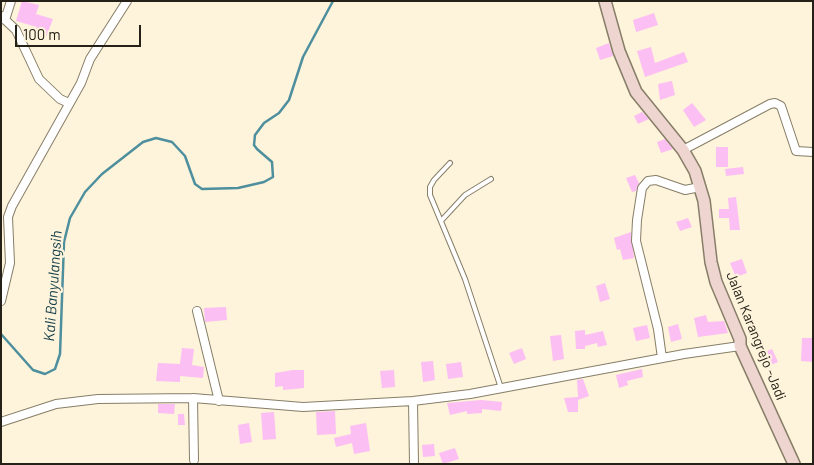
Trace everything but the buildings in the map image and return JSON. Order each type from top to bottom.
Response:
[{"type":"street","points":[[11,1],[3,18],[16,30],[39,79],[60,99],[69,103]]},
{"type":"street","points":[[1,302],[10,263],[8,217],[81,83],[90,59],[126,1]]},
{"type":"street","name":"Jalan Karangrejo -Jadi","points":[[605,1],[620,51],[636,92],[683,150],[695,171],[709,231],[711,262],[716,282],[740,339],[740,346],[794,464]]},
{"type":"street","points":[[683,150],[775,103],[782,106],[796,151],[813,152]]},
{"type":"street","points":[[662,358],[658,329],[636,241],[642,188],[648,182],[656,180],[685,190],[700,188]]},
{"type":"street","points":[[197,312],[219,401]]},
{"type":"street","points":[[1,422],[72,401],[193,398],[303,406],[413,401],[501,388],[662,358],[740,346]]},
{"type":"street","points":[[193,398],[194,460]]},
{"type":"street","points":[[413,401],[414,464]]},
{"type":"lane","points":[[450,163],[430,187],[430,195],[465,279],[501,388]]},
{"type":"lane","points":[[441,220],[465,195],[491,180]]},
{"type":"waterway","name":"Kali Banyulangsih","points":[[1,334],[33,370],[45,374],[55,369],[60,354],[64,242],[70,218],[85,192],[102,174],[143,142],[156,138],[172,142],[185,156],[195,184],[202,189],[238,188],[264,182],[273,177],[272,162],[254,145],[255,135],[264,123],[279,113],[289,100],[303,57],[333,1]]}]
